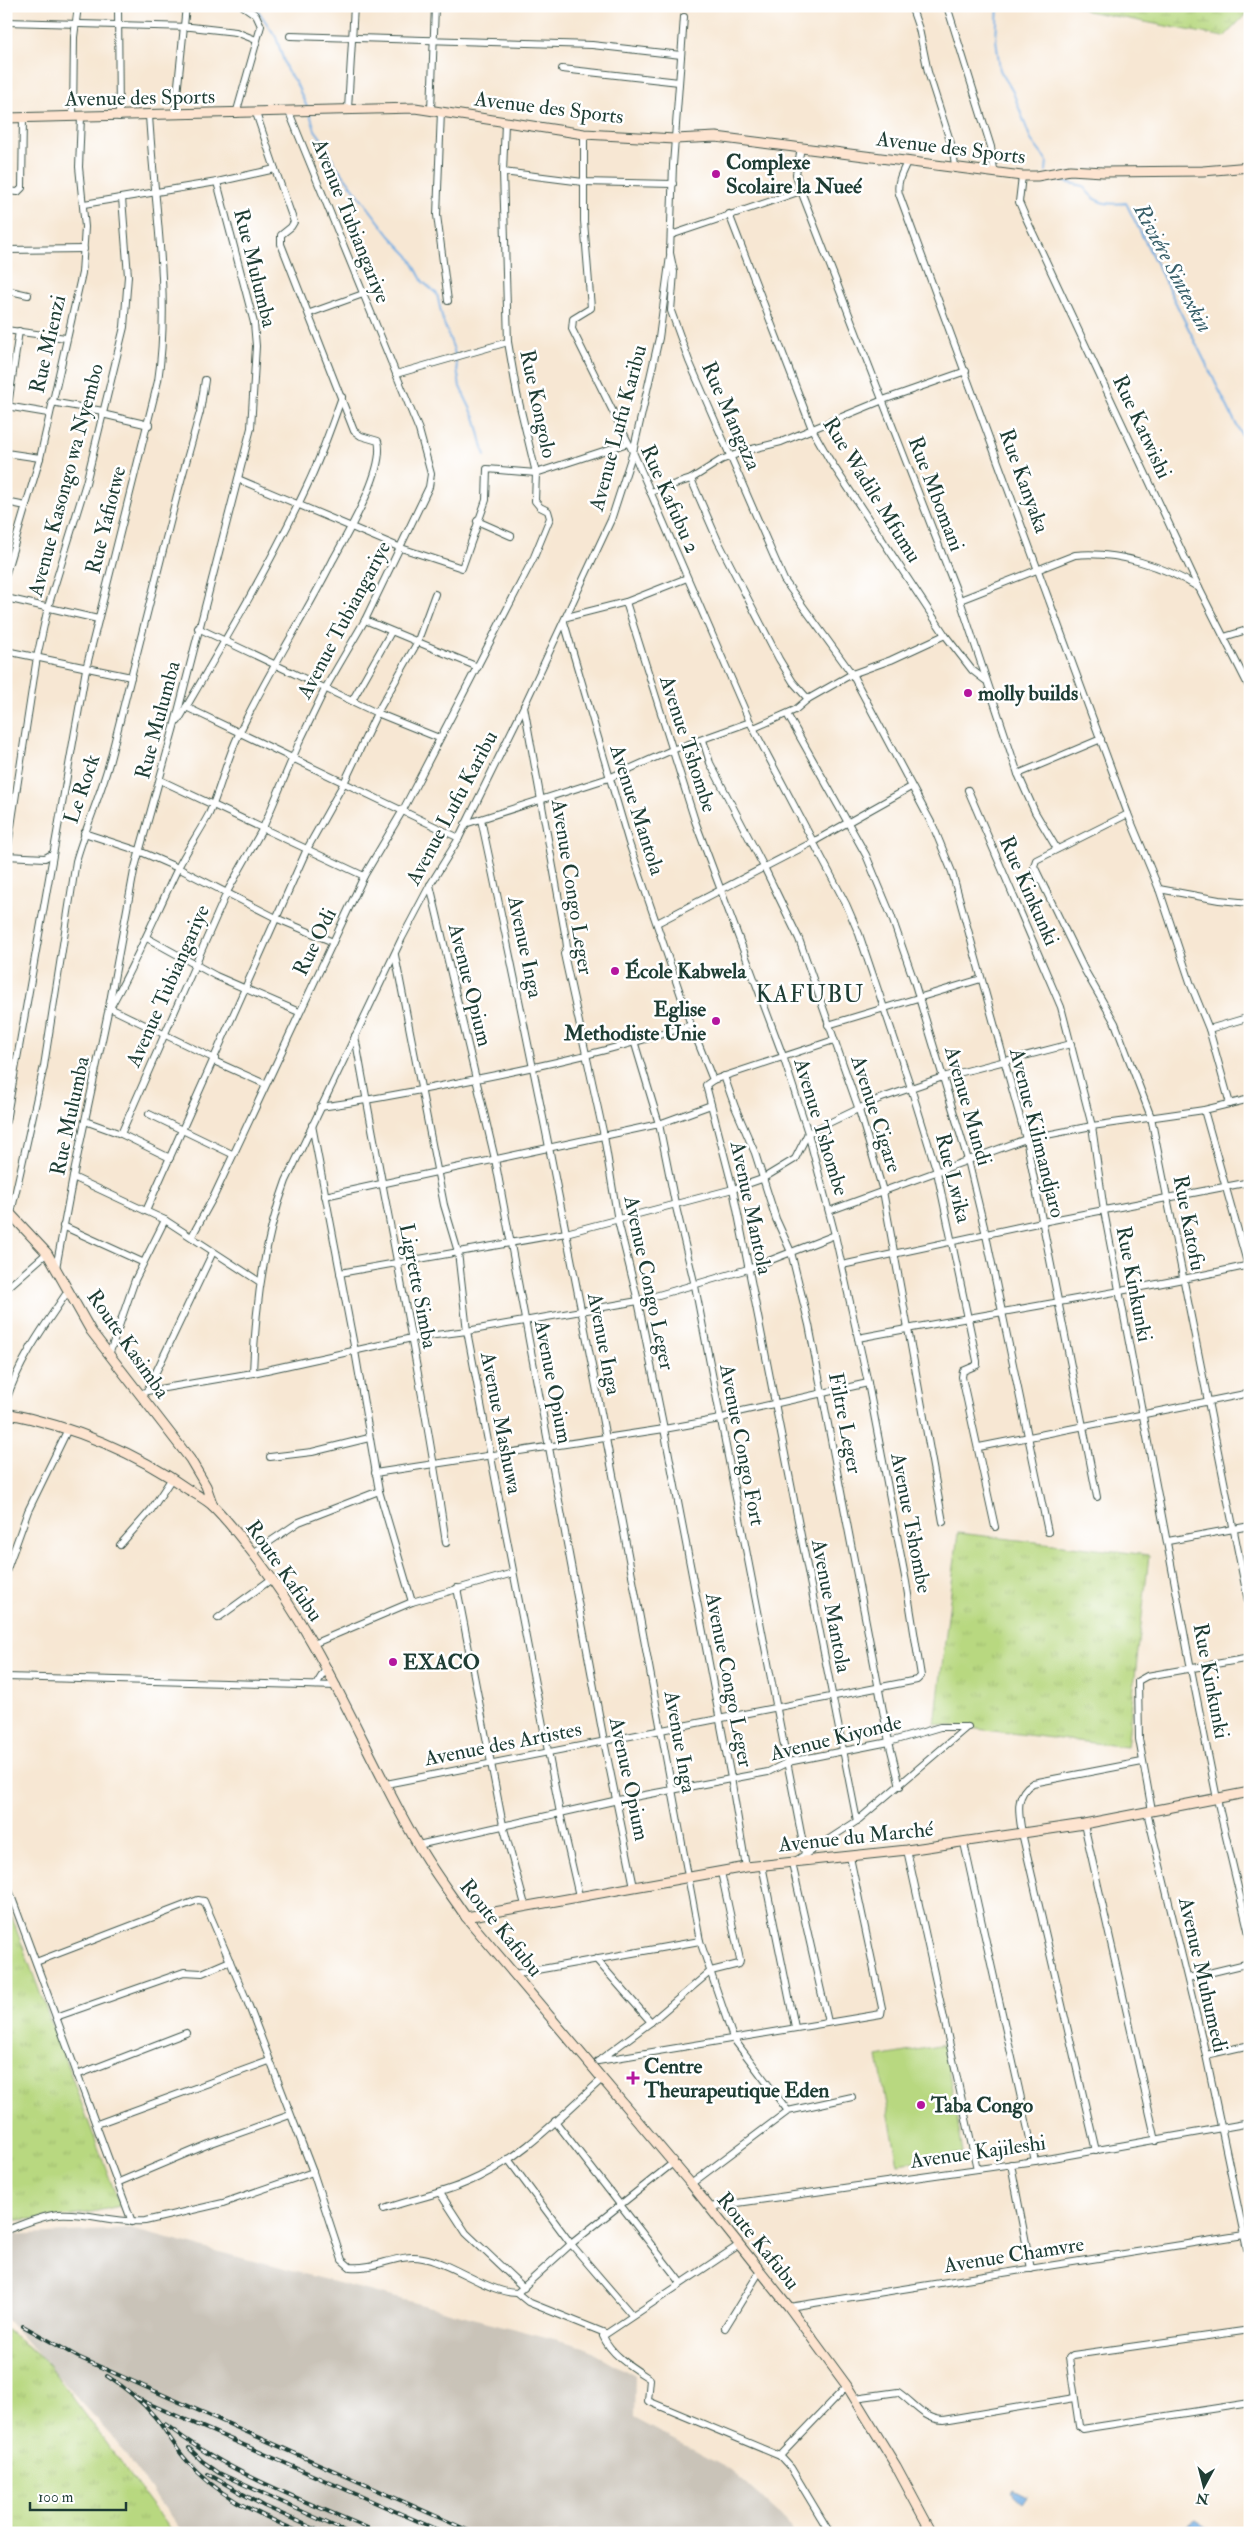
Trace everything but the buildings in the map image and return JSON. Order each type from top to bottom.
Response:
[{"type":"street","name":"Rue Mienzi","points":[[6,573],[9,551],[26,506],[40,458],[48,414],[82,273],[84,204],[79,167],[75,25],[78,6]]},
{"type":"street","points":[[118,6],[118,117]]},
{"type":"street","points":[[174,115],[186,6]]},
{"type":"street","points":[[236,114],[260,31],[260,22],[256,15],[243,6]]},
{"type":"street","points":[[354,6],[348,109],[431,110],[441,112],[437,215],[448,301]]},
{"type":"street","points":[[431,110],[435,6]]},
{"type":"street","points":[[911,6],[919,28],[928,72],[953,150],[955,166]]},
{"type":"street","points":[[947,6],[992,147],[994,170]]},
{"type":"street","name":"Rue Mangaza","points":[[684,17],[673,184],[670,253],[674,272],[671,311],[689,361],[730,457],[792,593],[852,674],[911,787]]},
{"type":"street","points":[[6,22],[184,27],[236,32],[256,40]]},
{"type":"street","points":[[290,36],[592,45],[681,55]]},
{"type":"street","points":[[562,69],[679,82]]},
{"type":"street","name":"Avenue des Sports","points":[[6,118],[236,114],[348,109]]},
{"type":"street","name":"Avenue Tubiangariye","points":[[121,1134],[227,892],[263,828],[292,758],[326,688],[365,620],[429,487],[431,474],[419,430],[289,112]]},
{"type":"street","name":"Avenue des Sports","points":[[441,112],[584,134],[675,139],[716,137],[994,170],[1022,176],[1038,176],[1070,170],[1102,172],[1203,171],[1250,167]]},
{"type":"street","points":[[256,113],[294,222],[282,235],[281,244],[310,313],[354,431],[361,436],[378,441],[376,468],[351,526],[274,664],[240,732],[221,776],[213,803],[178,868],[147,938],[110,1010],[164,1034],[265,1084]]},
{"type":"street","name":"Rue Yafiotwe","points":[[6,1121],[52,854],[65,801],[86,669],[149,425],[158,381],[161,352],[161,282],[149,115]]},
{"type":"street","points":[[6,191],[18,192],[22,188],[23,118]]},
{"type":"street","name":"Rue Kongolo","points":[[478,667],[534,557],[550,518],[548,511],[540,507],[534,500],[536,473],[517,394],[508,342],[503,172],[505,123]]},
{"type":"street","name":"Rue Kafubu 2","points":[[584,134],[584,221],[591,308],[573,319],[571,326],[633,452],[752,725],[814,842]]},
{"type":"street","name":"Rue Mbomani","points":[[801,148],[796,174],[801,191],[960,600],[1018,774],[1035,812],[1057,849]]},
{"type":"street","name":"Rue Kanyaka","points":[[908,160],[897,188],[1040,570],[1128,814],[1159,890],[1191,985],[1209,1029],[1230,1104]]},
{"type":"street","points":[[84,204],[217,182],[275,169]]},
{"type":"street","points":[[503,172],[583,182],[673,184]]},
{"type":"street","name":"Rue Katwishi","points":[[1022,176],[1019,202],[1025,216],[1199,588],[1250,689]]},
{"type":"street","name":"Rue Mulumba","points":[[56,1270],[73,1177],[110,1010],[134,870],[160,780],[251,428],[256,346],[254,323],[217,182]]},
{"type":"street","points":[[671,235],[801,191]]},
{"type":"street","name":"Avenue Kasongo wa Nyembo","points":[[6,857],[37,657],[48,607],[86,483],[124,327],[128,276],[122,198]]},
{"type":"street","name":"Rue Wadile Mfumu","points":[[729,214],[812,429],[828,459],[945,635],[972,670],[986,681]]},
{"type":"street","points":[[6,250],[84,249]]},
{"type":"street","name":"Avenue Lufu Karibu","points":[[253,1373],[255,1317],[260,1282],[277,1204],[320,1107],[430,885],[459,838],[524,706],[611,520],[633,452],[660,330],[670,253]]},
{"type":"street","points":[[6,290],[28,295]]},
{"type":"street","points":[[310,313],[363,294]]},
{"type":"street","points":[[6,330],[66,338]]},
{"type":"street","points":[[19,331],[7,406],[48,414]]},
{"type":"street","points":[[396,374],[508,342]]},
{"type":"street","points":[[650,492],[691,479],[714,463],[748,450],[781,442],[883,400],[966,371]]},
{"type":"street","name":"Le Rock","points":[[8,1211],[44,1066],[74,870],[84,833],[102,790],[200,412],[204,380]]},
{"type":"street","points":[[174,726],[203,680],[298,504],[319,460],[342,397]]},
{"type":"street","points":[[51,402],[149,425]]},
{"type":"street","points":[[238,479],[401,548],[462,568],[486,500],[487,469],[536,473],[628,443]]},
{"type":"street","points":[[6,453],[40,458]]},
{"type":"street","points":[[691,479],[718,540],[779,659],[793,682],[808,699]]},
{"type":"street","points":[[6,502],[26,506]]},
{"type":"street","points":[[477,521],[511,536]]},
{"type":"street","points":[[960,600],[1075,556],[1094,555],[1119,558],[1172,572],[1199,588]]},
{"type":"street","points":[[565,620],[626,602],[687,578]]},
{"type":"street","points":[[146,1211],[278,919],[307,849],[345,781],[377,713],[417,643],[435,594]]},
{"type":"street","points":[[6,598],[98,619]]},
{"type":"street","name":"Avenue Tshombe","points":[[626,602],[704,845],[783,1056],[808,1133],[835,1235],[868,1383],[920,1660],[920,1679]]},
{"type":"street","points":[[365,620],[478,667]]},
{"type":"street","name":"Avenue Mantola","points":[[565,620],[629,843],[691,1025],[713,1080],[706,1084],[733,1189],[857,1821]]},
{"type":"street","points":[[198,628],[225,639],[377,713],[440,738]]},
{"type":"street","points":[[1224,637],[1250,629]]},
{"type":"street","points":[[352,701],[391,632]]},
{"type":"street","points":[[465,824],[542,801],[609,778],[672,750],[787,714],[808,699],[852,674],[891,660],[945,635]]},
{"type":"street","points":[[6,652],[131,678]]},
{"type":"street","name":"Rue Odi","points":[[192,1236],[364,876],[403,810],[478,667]]},
{"type":"street","name":"Avenue Congo Leger","points":[[524,706],[566,938],[567,947],[564,954],[604,1136],[618,1221],[638,1301],[664,1429],[720,1717],[746,1868]]},
{"type":"street","points":[[186,707],[292,758],[345,781],[459,838]]},
{"type":"street","name":"Avenue Mundi","points":[[787,714],[866,855],[892,915],[919,999],[968,1160],[986,1235],[1000,1311],[1048,1532]]},
{"type":"street","points":[[1018,774],[1102,739]]},
{"type":"street","name":"Avenue Cigare","points":[[703,740],[710,763],[799,939],[859,1110],[883,1191],[943,1522]]},
{"type":"street","points":[[160,780],[213,803],[364,876]]},
{"type":"street","points":[[657,923],[814,842],[911,787]]},
{"type":"street","name":"Avenue Kilimandjaro","points":[[911,787],[934,828],[952,872],[1026,1140],[1097,1497]]},
{"type":"street","name":"Rue Kinkunki","points":[[968,790],[1052,982],[1071,1044],[1092,1126],[1104,1212],[1191,1670],[1217,1799],[1250,1938]]},
{"type":"street","points":[[1057,849],[1128,814]]},
{"type":"street","name":"Avenue Inga","points":[[481,819],[534,1067],[662,1729],[700,1941],[733,2038],[788,2110]]},
{"type":"street","points":[[84,833],[139,851],[178,868],[278,919],[334,942]]},
{"type":"street","name":"Rue Lwika","points":[[814,842],[859,934],[911,1088],[936,1172],[977,1365],[964,1371],[962,1376],[995,1526]]},
{"type":"street","name":"Rue Katofu","points":[[1057,849],[1034,863],[1084,969],[1114,1023],[1151,1117],[1206,1403],[1250,1611]]},
{"type":"street","points":[[6,857],[45,858],[52,854]]},
{"type":"street","name":"Avenue Opium","points":[[430,885],[495,1159],[604,1741],[618,1800],[634,1887]]},
{"type":"street","points":[[1159,890],[1250,903]]},
{"type":"street","points":[[147,938],[216,976],[299,1012]]},
{"type":"street","name":"Avenue Mashuwa","points":[[395,955],[437,1170],[458,1252],[467,1331],[550,1752],[560,1812],[579,1896]]},
{"type":"street","points":[[828,1025],[981,979]]},
{"type":"street","points":[[1209,1029],[1250,1017]]},
{"type":"street","points":[[320,1107],[421,1091],[587,1056],[635,1044],[691,1025]]},
{"type":"street","name":"Ligrette Simba","points":[[355,1036],[381,1184],[412,1338],[446,1543]]},
{"type":"street","points":[[713,1080],[834,1040]]},
{"type":"street","name":"Avenue Congo Fort","points":[[635,1044],[659,1124],[675,1203],[695,1286],[805,1854]]},
{"type":"street","points":[[340,1273],[397,1261],[566,1233],[618,1221],[675,1203],[733,1189],[762,1179],[795,1159],[808,1133],[879,1100],[943,1077],[1071,1044]]},
{"type":"street","name":"Filtre Leger","points":[[724,1076],[755,1153],[762,1179],[791,1252],[823,1394],[880,1686],[889,1742],[900,1786]]},
{"type":"street","points":[[829,1211],[1026,1140],[1092,1126],[1204,1110],[1250,1099]]},
{"type":"street","points":[[325,1196],[437,1170],[659,1124],[711,1105]]},
{"type":"street","points":[[858,1338],[968,1316],[1120,1292],[1249,1266],[1224,1188],[1204,1110]]},
{"type":"street","points":[[149,1114],[182,1132],[232,1154]]},
{"type":"street","points":[[85,1121],[121,1134],[170,1158]]},
{"type":"street","points":[[312,1124],[355,1351],[375,1473],[412,1602]]},
{"type":"street","points":[[73,1177],[165,1220],[260,1282]]},
{"type":"street","points":[[842,1265],[1042,1222],[1104,1212],[1250,1182]]},
{"type":"street","name":"Route Kasimba","points":[[8,1211],[46,1253],[91,1331],[109,1355],[144,1392],[190,1459],[206,1486],[213,1506]]},
{"type":"street","points":[[109,1355],[142,1262],[165,1220]]},
{"type":"street","points":[[63,1226],[142,1262]]},
{"type":"street","points":[[144,1392],[253,1373],[412,1338],[467,1331],[638,1301],[695,1286],[748,1269],[835,1235]]},
{"type":"street","points":[[144,1392],[212,1252]]},
{"type":"street","points":[[6,1289],[46,1253]]},
{"type":"street","points":[[6,1401],[11,1384],[25,1357],[68,1291]]},
{"type":"street","points":[[375,1473],[491,1457],[550,1445],[606,1438],[720,1419],[742,1411],[868,1383]]},
{"type":"street","points":[[979,1447],[1250,1393]]},
{"type":"street","name":"Route Kafubu","points":[[6,1413],[36,1419],[68,1429],[115,1448],[172,1478],[213,1506],[253,1553],[290,1602],[337,1686],[418,1845],[466,1917],[514,1974],[595,2063],[602,2079],[674,2163],[789,2306],[855,2398],[896,2466],[932,2533]]},
{"type":"street","points":[[6,1572],[28,1511],[68,1429]]},
{"type":"street","points":[[270,1457],[312,1452],[369,1438]]},
{"type":"street","points":[[120,1545],[151,1510],[172,1478]]},
{"type":"street","points":[[253,1553],[299,1522],[379,1491]]},
{"type":"street","points":[[1168,1541],[1250,1526]]},
{"type":"street","points":[[313,1644],[412,1602],[513,1572]]},
{"type":"street","points":[[218,1618],[272,1578]]},
{"type":"street","points":[[457,1588],[493,1763],[503,1825],[525,1905]]},
{"type":"street","points":[[1191,1670],[1250,1658]]},
{"type":"street","points":[[316,1685],[327,1668]]},
{"type":"street","name":"Avenue Muhumedi","points":[[1191,1670],[1147,1676],[1138,1681],[1139,1738],[1150,1811],[1206,2055],[1250,2264]]},
{"type":"street","points":[[6,1677],[337,1686]]},
{"type":"street","name":"Avenue des Artistes","points":[[386,1784],[920,1679]]},
{"type":"street","name":"Avenue Kiyonde","points":[[418,1845],[560,1812],[768,1772],[788,1762],[889,1742],[940,1728],[968,1727],[900,1786]]},
{"type":"street","points":[[1096,2152],[1022,1833],[1019,1802],[1028,1786],[1142,1762]]},
{"type":"street","points":[[828,2022],[792,1863],[857,1821],[900,1786]]},
{"type":"street","name":"Avenue du Marché","points":[[466,1917],[525,1905],[762,1865],[850,1857],[964,1843],[1084,1824],[1250,1792]]},
{"type":"street","points":[[1084,1824],[1156,2141]]},
{"type":"street","points":[[964,1843],[1035,2161]]},
{"type":"street","points":[[907,1850],[976,2169]]},
{"type":"street","points":[[595,2063],[794,2027],[880,2014],[882,2011],[850,1857]]},
{"type":"street","points":[[762,1865],[794,2027]]},
{"type":"street","points":[[595,2063],[651,2022],[711,1971],[738,1965],[740,1960],[721,1872]]},
{"type":"street","points":[[6,1882],[119,2182],[132,2222]]},
{"type":"street","points":[[36,1962],[200,1900],[204,1901],[230,1961],[313,2172],[343,2262],[353,2267],[384,2264],[404,2258],[424,2258],[489,2285],[517,2293],[528,2302],[605,2333]]},
{"type":"street","points":[[514,1974],[700,1941]]},
{"type":"street","points":[[596,1959],[651,2022]]},
{"type":"street","points":[[56,2017],[184,1972],[202,1973],[230,1961]]},
{"type":"street","points":[[1188,1978],[1250,1963]]},
{"type":"street","points":[[77,2074],[132,2056],[186,2033]]},
{"type":"street","points":[[1206,2055],[1250,2045]]},
{"type":"street","points":[[97,2124],[269,2062]]},
{"type":"street","points":[[384,2209],[440,2193],[470,2182],[508,2159],[555,2121],[602,2079]]},
{"type":"street","points":[[691,2184],[788,2110],[852,2097]]},
{"type":"street","points":[[119,2182],[210,2144],[290,2115]]},
{"type":"street","points":[[555,2121],[681,2283]]},
{"type":"street","name":"Avenue Kajileshi","points":[[709,2207],[1096,2152],[1250,2123]]},
{"type":"street","points":[[508,2159],[570,2244],[632,2315]]},
{"type":"street","points":[[517,2293],[570,2244],[674,2163]]},
{"type":"street","points":[[1012,2164],[1031,2268]]},
{"type":"street","points":[[6,2230],[44,2216],[58,2214],[132,2222],[160,2218],[223,2203],[313,2172]]},
{"type":"street","points":[[440,2193],[466,2233],[524,2288]]},
{"type":"street","name":"Avenue Chamvre","points":[[789,2306],[1244,2235]]},
{"type":"street","points":[[739,2245],[603,2336],[609,2347],[635,2370],[650,2378],[648,2401],[780,2456],[791,2468],[830,2533]]},
{"type":"street","points":[[725,2328],[760,2271]]},
{"type":"street","points":[[1250,2330],[1070,2356],[1069,2361],[1079,2426],[1082,2429],[1250,2403]]},
{"type":"street","points":[[780,2456],[847,2386]]},
{"type":"street","points":[[855,2398],[898,2392],[920,2411],[935,2419],[942,2420],[1074,2398]]},
{"type":"shaded area","points":[[130,2229],[585,2347],[635,2376],[634,2418],[732,2471],[786,2521],[793,2533],[183,2533],[111,2435],[6,2319],[6,2235]]},
{"type":"green space","points":[[1077,6],[1250,6],[1250,10],[1224,37],[1087,11]]},
{"type":"green space","points":[[958,1533],[1149,1555],[1127,1747],[935,1724]]},
{"type":"green space","points":[[6,1902],[120,2206],[73,2216],[6,2221]]},
{"type":"green space","name":"Taba Congo","points":[[944,2045],[963,2153],[898,2164],[878,2057]]},
{"type":"green space","points":[[6,2329],[47,2363],[173,2533],[6,2533]]},
{"type":"water","points":[[1013,2489],[1027,2496],[1022,2503],[1011,2492]]},
{"type":"water","points":[[1196,2520],[1216,2533],[1176,2533]]},
{"type":"waterway","points":[[255,6],[276,37],[287,71],[296,83],[307,107]]},
{"type":"waterway","name":"Riviére Sintexkin","points":[[998,6],[996,39],[1000,70],[1013,92],[1031,140],[1047,161],[1046,171]]},
{"type":"waterway","points":[[310,114],[315,130],[326,145],[335,164],[390,236],[409,256],[423,282],[437,294],[443,321],[454,350],[460,387],[476,420],[485,456]]},
{"type":"waterway","name":"Riviére Sintexkin","points":[[1048,178],[1083,186],[1092,197],[1101,202],[1112,204],[1126,203],[1250,452]]},
{"type":"railway","points":[[23,2326],[78,2357],[474,2533]]},
{"type":"railway","points":[[107,2376],[144,2405],[158,2421],[183,2457],[200,2475],[240,2504],[301,2533]]},
{"type":"railway","points":[[136,2398],[445,2533]]},
{"type":"railway","points":[[165,2424],[189,2442],[241,2472],[296,2498],[379,2533]]},
{"type":"railway","points":[[189,2448],[202,2461],[219,2473],[349,2533]]},
{"type":"railway","points":[[208,2474],[264,2506],[324,2533]]},
{"type":"place","name":"Complexe Scolaire la Nueé","points":[[716,174]]},
{"type":"place","name":"molly builds","points":[[968,693]]},
{"type":"place","name":"École Kabwela","points":[[615,971]]},
{"type":"place","name":"Eglise Methodiste Unie","points":[[716,1021]]},
{"type":"place","name":"EXACO","points":[[393,1662]]},
{"type":"place","name":"Centre Theurapeutique Eden","points":[[633,2078]]},
{"type":"place","name":"Taba Congo","points":[[921,2105]]},
{"type":"district","name":"KAFUBU","points":[[810,994]]}]
